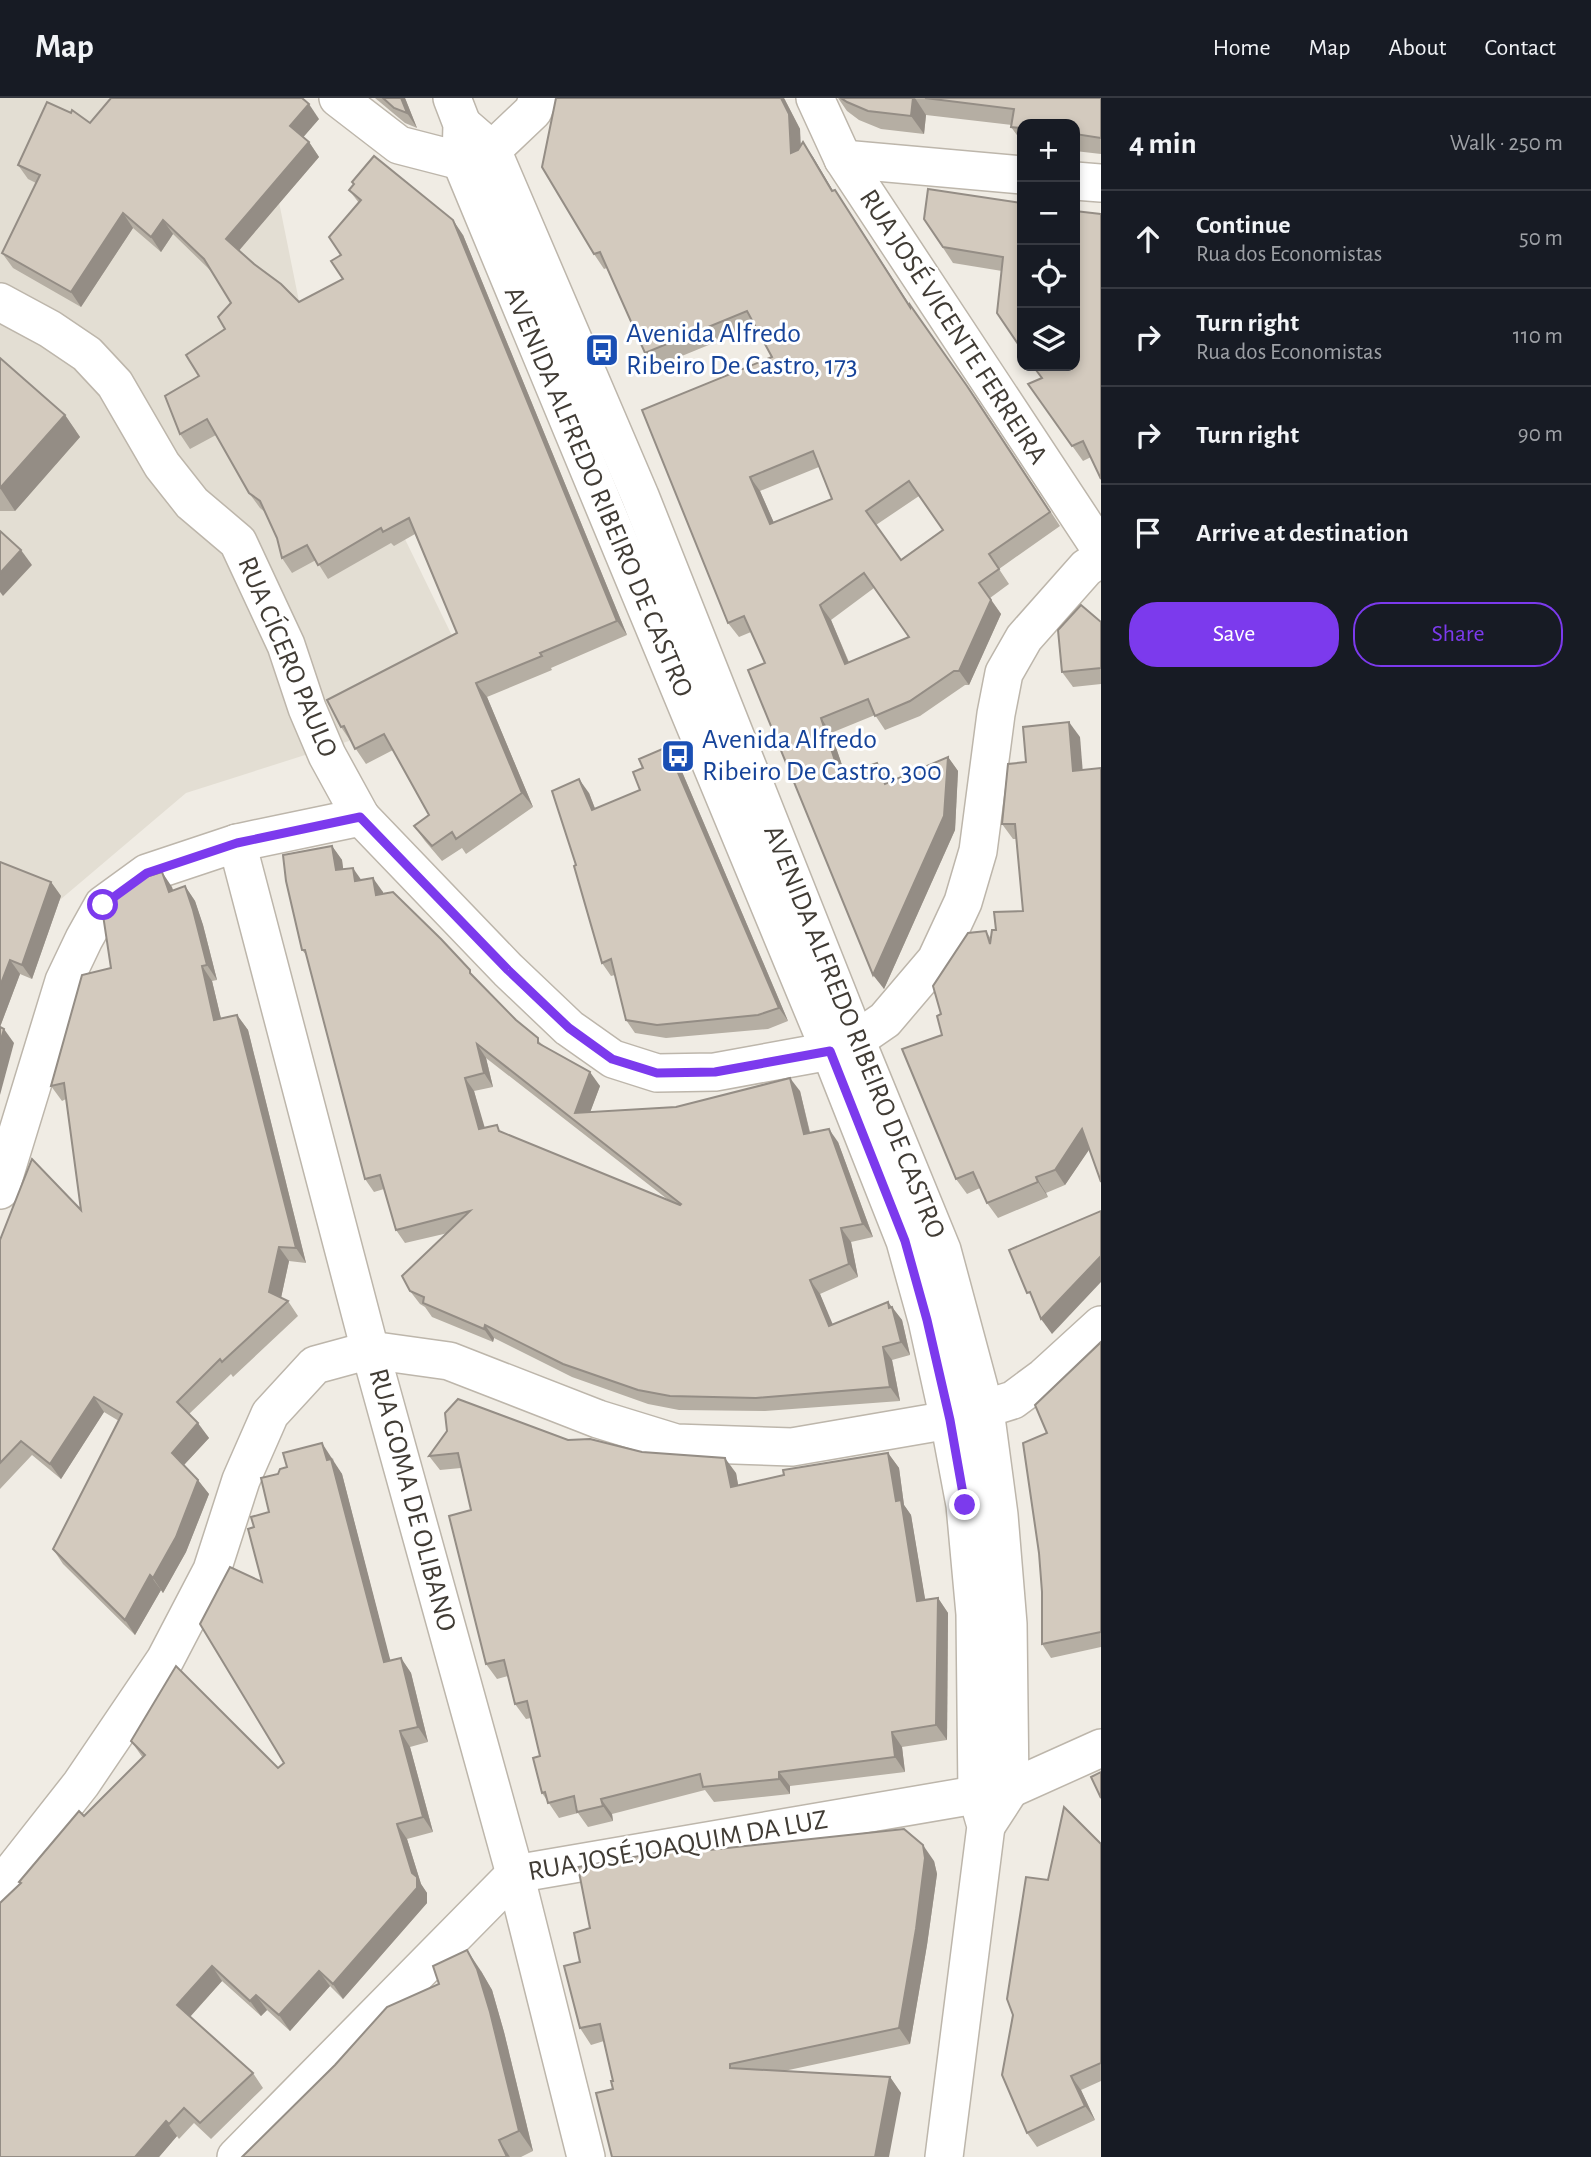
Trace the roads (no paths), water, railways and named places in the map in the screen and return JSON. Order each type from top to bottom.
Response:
[{"type":"street","points":[[338,98],[399,145],[476,156],[533,111],[538,98]]},
{"type":"street","name":"RUA JOSÉ VICENTE FERREIRA","points":[[815,98],[842,159],[1101,550]]},
{"type":"street","name":"AVENIDA ALFREDO RIBEIRO DE CASTRO","points":[[457,111],[476,156],[640,496],[843,1045],[905,1241],[950,1420],[965,1505],[991,1803]]},
{"type":"street","points":[[842,159],[1017,175]]},
{"type":"street","points":[[1080,181],[1101,183]]},
{"type":"street","name":"RUA CÍCERO PAULO","points":[[0,302],[50,329],[87,354],[115,384],[162,465],[192,503],[238,542],[286,645],[307,708],[327,755],[360,817],[560,1020],[612,1059],[657,1073],[715,1072],[843,1045]]},
{"type":"street","points":[[843,1045],[884,1020],[936,960],[963,902],[978,851],[1004,673],[1024,638],[1086,568],[1101,558]]},
{"type":"street","points":[[0,1190],[64,981],[103,905],[147,873],[237,843],[360,817]]},
{"type":"street","name":"RUA GOMA DE OLIBANO","points":[[237,843],[370,1350],[515,1874],[586,2157]]},
{"type":"street","name":"AVENIDA ALFREDO RIBEIRO DE CASTRO","points":[[843,1045],[942,1250],[985,1410],[999,1515],[1008,1624],[991,1803],[944,2157]]},
{"type":"street","points":[[0,1887],[81,1784],[165,1660],[212,1570],[241,1480],[270,1415],[315,1365],[370,1350],[449,1361],[598,1419],[676,1443],[792,1447],[950,1420],[1013,1400],[1044,1377],[1101,1325]]},
{"type":"street","name":"RUA JOSÉ JOAQUIM DA LUZ","points":[[236,2157],[515,1874],[991,1803],[1101,1748]]},
{"type":"place","name":"Avenida Alfredo Ribeiro De Castro, 173","points":[[602,350]]},
{"type":"place","name":"Avenida Alfredo Ribeiro De Castro, 300","points":[[678,756]]}]
